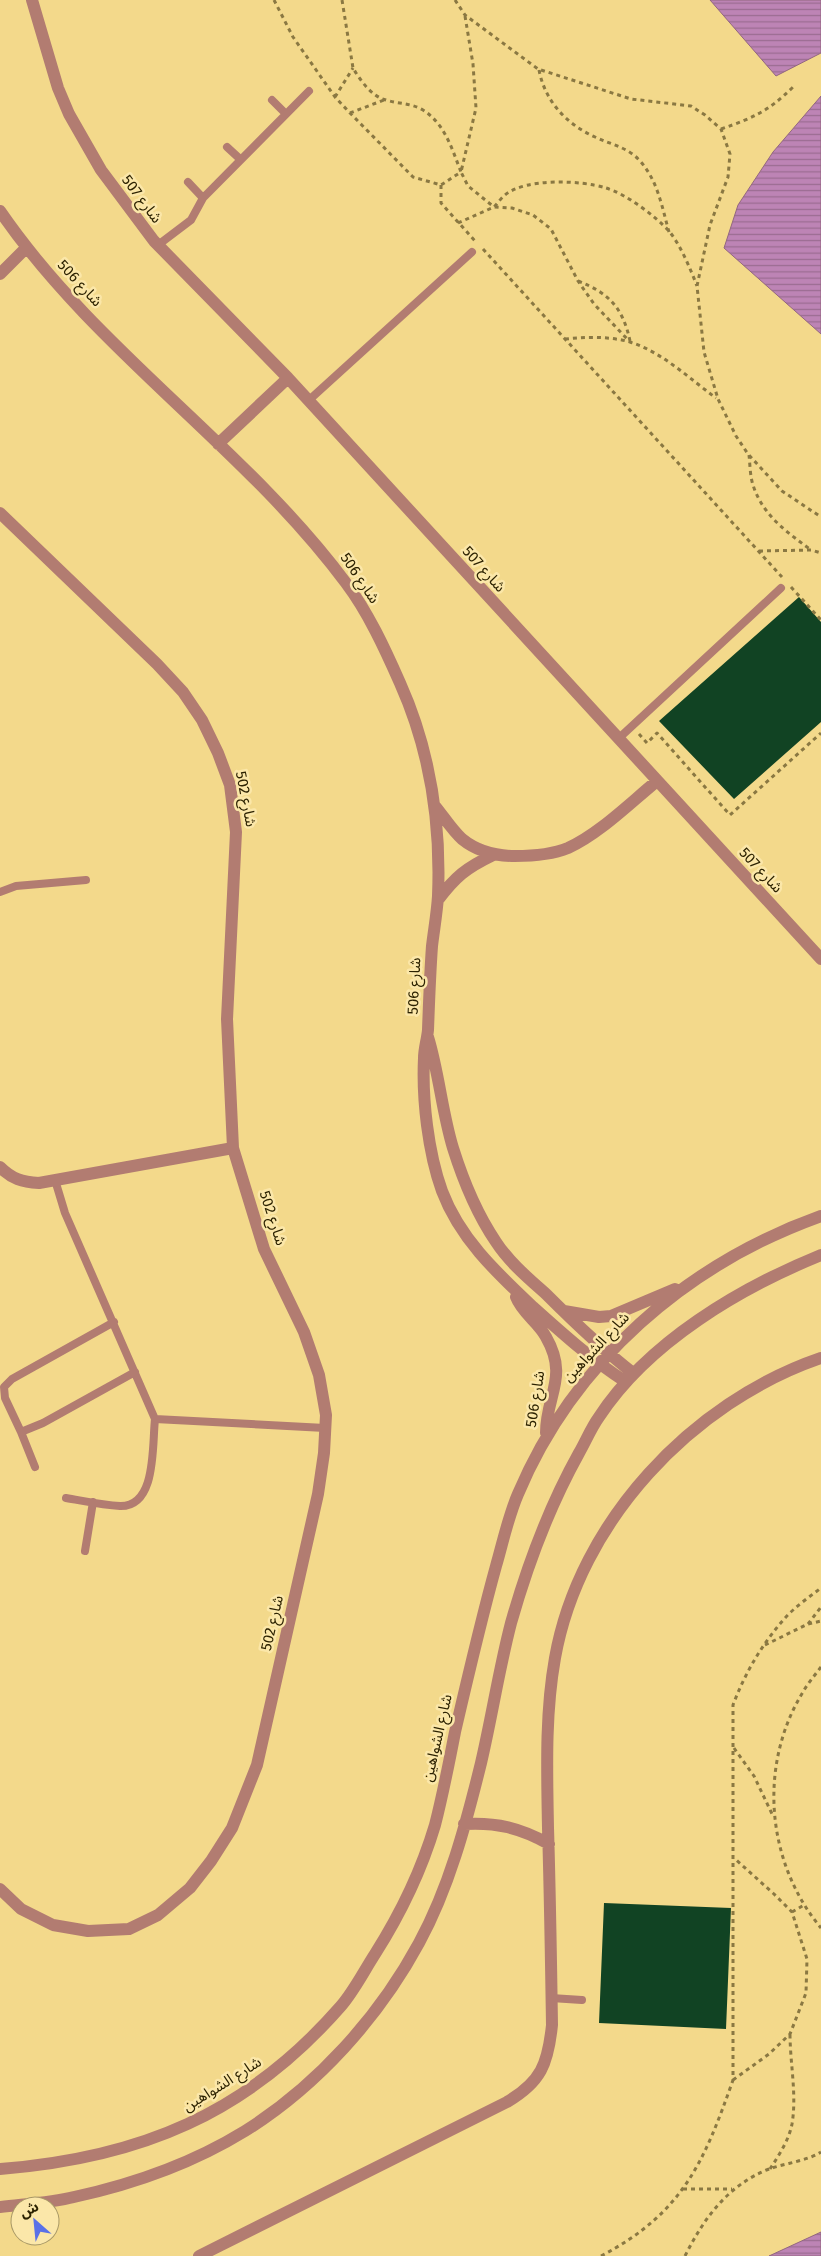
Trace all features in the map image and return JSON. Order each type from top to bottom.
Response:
[{"type":"street","name":"شارع 507","points":[[32,0],[55,80],[69,114],[101,170],[125,205],[158,245],[288,378],[821,959]]},
{"type":"street","name":"شارع 506","points":[[0,210],[26,248],[103,331],[314,542],[349,586],[373,628],[401,683],[425,752],[435,806],[439,854],[438,900],[428,990],[428,1035],[424,1056],[430,1145],[442,1190],[469,1239],[491,1267],[572,1343],[600,1365],[630,1378]]},
{"type":"street","points":[[0,274],[26,248]]},
{"type":"street","points":[[218,444],[288,378]]},
{"type":"street","name":"شارع 502","points":[[0,513],[150,657],[183,692],[202,720],[230,785],[236,832],[227,1019],[233,1148],[264,1248],[304,1332],[319,1375],[326,1415],[318,1494],[257,1765],[232,1828],[211,1861],[190,1888],[158,1915],[129,1929],[88,1931],[53,1925],[22,1910],[0,1889]]},
{"type":"street","points":[[435,806],[461,838],[492,855],[530,856],[548,854],[568,848],[610,819],[657,781]]},
{"type":"street","points":[[438,900],[460,874],[472,865],[492,855]]},
{"type":"street","name":"شارع 506","points":[[428,1035],[434,1054],[442,1104],[454,1150],[485,1223],[496,1242],[511,1262],[608,1354],[630,1378]]},
{"type":"street","points":[[0,1167],[11,1177],[23,1182],[39,1183],[233,1148]]},
{"type":"street","name":"شارع الشواهين","points":[[0,2170],[63,2162],[103,2154],[129,2148],[178,2129],[216,2110],[254,2085],[302,2046],[344,2003],[399,1915],[419,1873],[435,1824],[465,1688],[506,1528],[517,1497],[546,1439],[570,1400],[608,1354],[634,1328],[682,1288],[712,1267],[748,1247],[821,1216]]},
{"type":"street","points":[[0,2207],[70,2198],[120,2186],[171,2168],[247,2130],[299,2090],[330,2061],[369,2019],[396,1982],[421,1940],[445,1882],[464,1824],[480,1763],[511,1624],[541,1532],[557,1493],[599,1417],[630,1378],[665,1346],[721,1304],[761,1281],[821,1255]]},
{"type":"street","name":"شارع 506","points":[[512,1288],[520,1305],[545,1335],[556,1359],[556,1380],[547,1420],[546,1439]]},
{"type":"street","points":[[563,1311],[599,1317],[611,1316],[624,1313],[659,1294],[682,1288]]},
{"type":"street","points":[[199,2256],[518,2096],[531,2086],[540,2074],[546,2059],[552,2025],[548,1724],[555,1656],[566,1617],[580,1579],[601,1538],[625,1502],[654,1467],[689,1433],[729,1403],[764,1381],[821,1358]]},
{"type":"street","points":[[464,1824],[484,1822],[501,1824],[520,1829],[549,1844]]},
{"type":"lane","points":[[158,245],[191,220],[203,198],[308,91]]},
{"type":"lane","points":[[272,100],[286,114]]},
{"type":"lane","points":[[227,147],[240,159]]},
{"type":"lane","points":[[188,182],[203,198]]},
{"type":"lane","points":[[308,401],[472,252]]},
{"type":"lane","points":[[618,739],[781,588]]},
{"type":"lane","points":[[0,892],[16,886],[86,880]]},
{"type":"lane","points":[[56,1180],[65,1213],[155,1419],[148,1486],[144,1494],[131,1504],[121,1506],[66,1498]]},
{"type":"lane","points":[[35,1466],[5,1398],[4,1387],[12,1379],[114,1322]]},
{"type":"lane","points":[[21,1432],[43,1423],[135,1372]]},
{"type":"lane","points":[[155,1419],[325,1428]]},
{"type":"lane","points":[[86,1551],[93,1502]]},
{"type":"lane","points":[[551,1998],[582,2000]]},
{"type":"path","points":[[274,0],[293,37],[335,97],[413,177],[441,185],[461,172],[476,108],[473,64],[465,15]]},
{"type":"path","points":[[342,0],[353,68],[358,78],[374,94],[384,100],[409,104],[423,110],[435,120],[448,138],[468,186],[494,206],[512,208],[532,215],[551,229],[578,281],[594,304],[630,342]]},
{"type":"path","points":[[455,0],[465,15],[538,69],[631,99],[691,106],[721,129],[730,154],[728,177],[710,225],[697,286]]},
{"type":"path","points":[[335,97],[353,68]]},
{"type":"path","points":[[538,69],[542,86],[552,104],[570,122],[594,137],[625,148],[640,161],[656,183],[669,232],[690,268],[697,286],[704,352],[718,399],[736,436],[748,454],[782,490],[821,518]]},
{"type":"path","points":[[721,129],[752,118],[774,105],[793,87]]},
{"type":"path","points":[[350,113],[384,100]]},
{"type":"path","points":[[458,223],[494,206],[506,194],[527,186],[562,181],[606,188],[640,206],[669,232]]},
{"type":"path","points":[[441,185],[441,203],[458,223],[784,579]]},
{"type":"path","points":[[578,281],[594,287],[610,299],[622,313],[630,342]]},
{"type":"path","points":[[564,339],[592,337],[630,342],[660,357],[718,399]]},
{"type":"path","points":[[748,454],[752,484],[759,500],[775,523],[811,550]]},
{"type":"path","points":[[759,551],[811,550],[821,553]]},
{"type":"path","points":[[790,586],[821,620]]},
{"type":"path","points":[[647,743],[657,733],[730,816],[821,733]]},
{"type":"path","points":[[601,2256],[629,2241],[654,2220],[683,2189],[698,2168],[714,2135],[734,2080],[733,1705],[742,1681],[762,1647],[786,1616],[821,1588]]},
{"type":"path","points":[[808,1624],[821,1607]]},
{"type":"path","points":[[762,1647],[808,1624],[821,1621]]},
{"type":"path","points":[[821,1667],[803,1692],[791,1717],[778,1755],[773,1790],[774,1819],[782,1858],[804,1905],[821,1928]]},
{"type":"path","points":[[733,1748],[754,1776],[774,1819]]},
{"type":"path","points":[[733,1857],[792,1912],[799,1928],[807,1959],[806,1993],[790,2034],[794,2101],[792,2125],[782,2150],[770,2169]]},
{"type":"path","points":[[792,1912],[804,1905]]},
{"type":"path","points":[[734,2080],[769,2054],[790,2034]]},
{"type":"path","points":[[684,2256],[695,2235],[713,2210],[733,2189],[770,2169],[820,2154]]},
{"type":"path","points":[[683,2189],[733,2189]]},
{"type":"shaded area","points":[[710,0],[821,0],[821,53],[776,76]]},
{"type":"shaded area","points":[[821,96],[821,334],[724,248],[738,205],[773,152]]},
{"type":"shaded area","points":[[821,2232],[821,2256],[769,2256]]},
{"type":"building","points":[[799,597],[821,622],[821,722],[734,799],[659,721]]},
{"type":"building","points":[[604,1903],[731,1908],[726,2029],[599,2023]]}]
